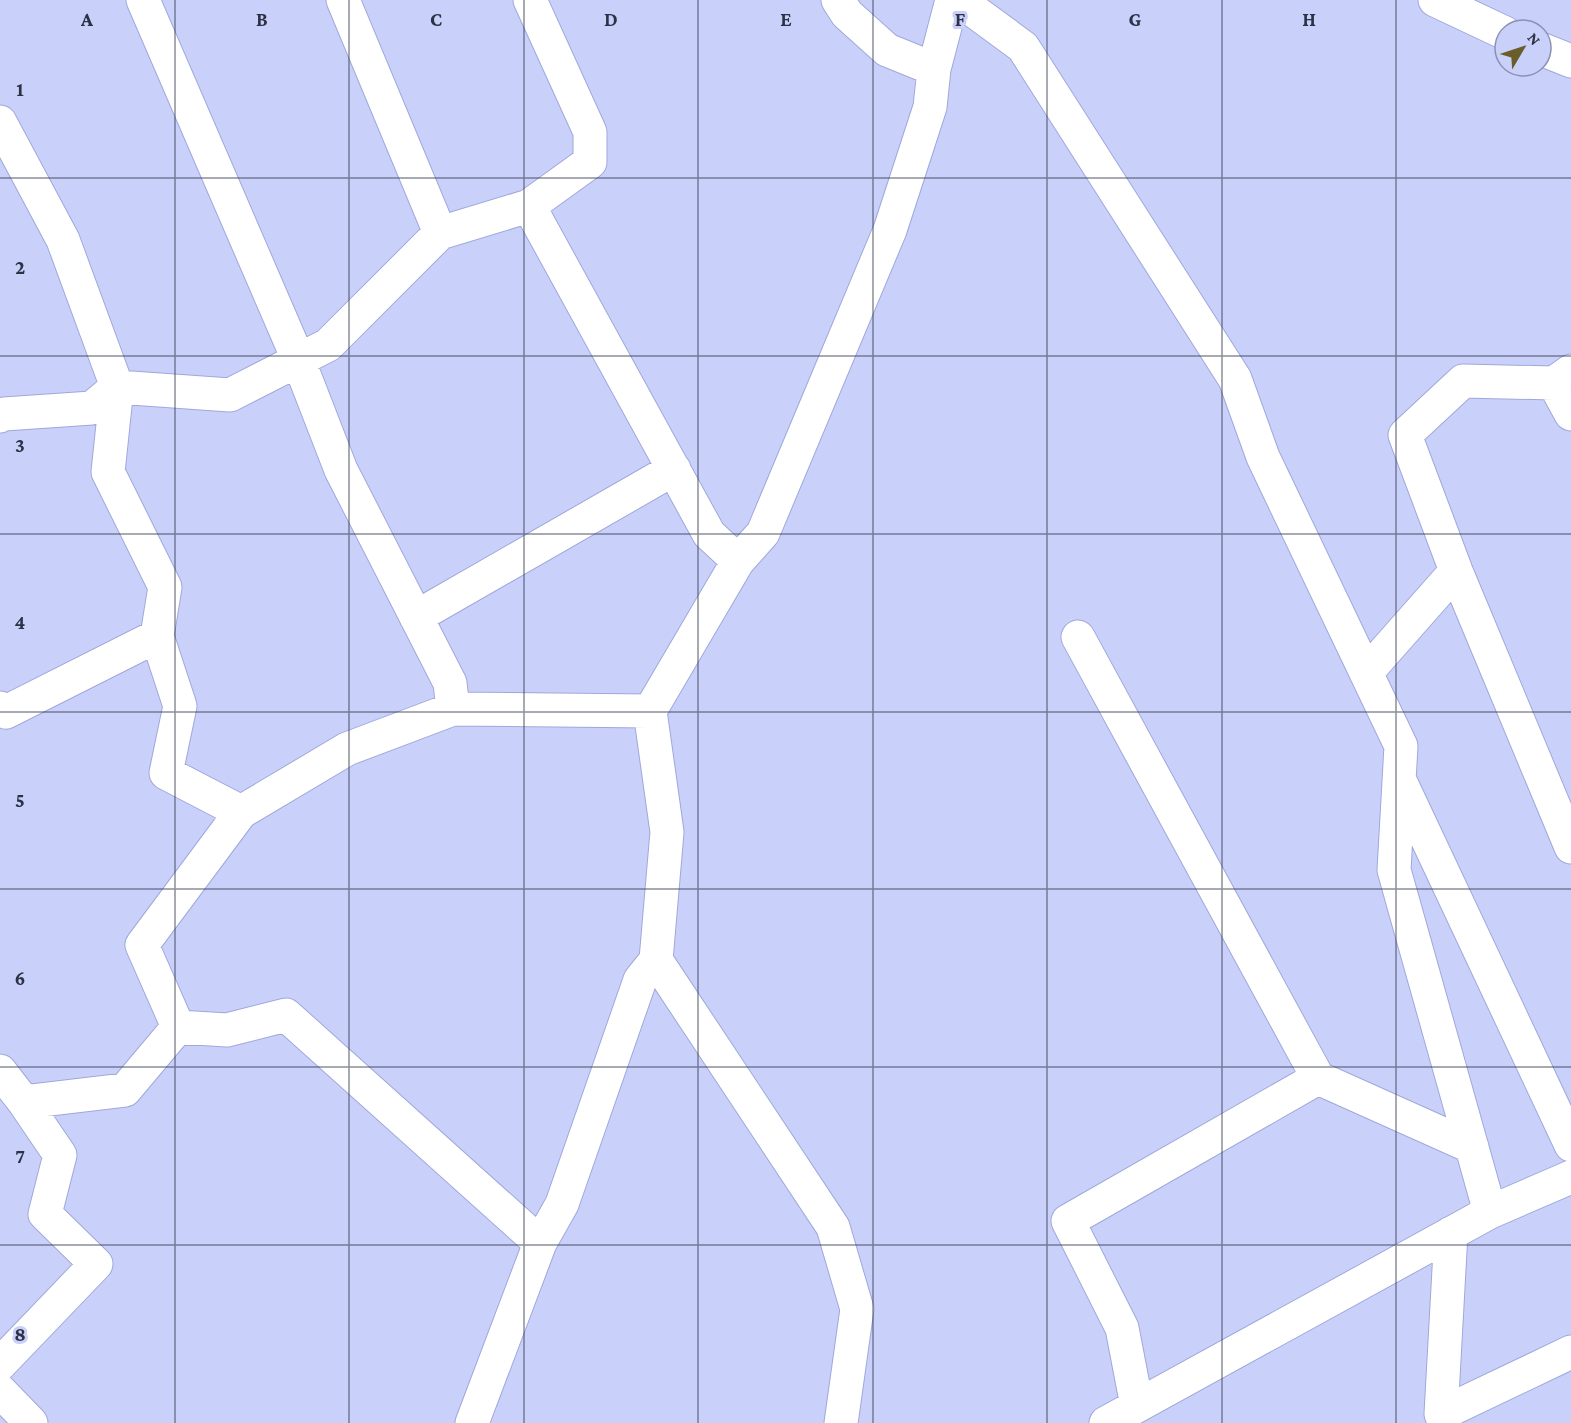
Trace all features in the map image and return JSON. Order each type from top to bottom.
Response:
[{"type":"street","points":[[142,0],[298,359],[341,470],[450,683],[453,709]]},
{"type":"street","points":[[343,0],[440,232]]},
{"type":"street","points":[[0,416],[92,408],[117,387],[230,395],[328,345],[440,232],[529,206],[590,162],[590,132],[530,0]]},
{"type":"street","points":[[838,0],[847,14],[887,50],[934,69]]},
{"type":"street","points":[[472,1423],[540,1243],[562,1204],[640,980],[656,960],[667,832],[650,711],[738,561],[763,533],[890,230],[930,107],[934,69],[952,0]]},
{"type":"street","points":[[959,0],[1023,47],[1235,379],[1263,457],[1401,746],[1394,870],[1490,1212]]},
{"type":"street","points":[[1434,0],[1493,27]]},
{"type":"street","points":[[1553,54],[1571,61]]},
{"type":"street","points":[[0,122],[8,156],[63,240],[117,387],[108,472],[165,587],[157,636],[180,706],[166,773],[241,812]]},
{"type":"street","points":[[529,206],[709,534],[738,561]]},
{"type":"street","points":[[1571,414],[1563,377],[1463,381],[1405,435],[1456,571],[1571,847]]},
{"type":"street","points":[[416,616],[674,469]]},
{"type":"street","points":[[1366,673],[1456,571]]},
{"type":"street","points":[[0,708],[6,712],[157,636]]},
{"type":"street","points":[[1078,637],[1318,1078],[1472,1147]]},
{"type":"street","points":[[178,1027],[142,945],[241,812],[347,749],[453,709],[650,711]]},
{"type":"street","points":[[1399,779],[1571,1144]]},
{"type":"street","points":[[656,960],[833,1227],[857,1309],[841,1423]]},
{"type":"street","points":[[178,1027],[227,1030],[286,1015],[540,1243]]},
{"type":"street","points":[[24,1102],[125,1090],[178,1027]]},
{"type":"street","points":[[0,1071],[60,1155],[45,1214],[96,1264],[0,1364]]},
{"type":"street","points":[[1137,1406],[1122,1328],[1068,1221],[1318,1078]]},
{"type":"street","points":[[1106,1423],[1450,1233],[1490,1212],[1571,1177]]},
{"type":"street","points":[[1450,1233],[1443,1419],[1571,1352]]},
{"type":"street","points":[[0,1391],[31,1423]]}]
